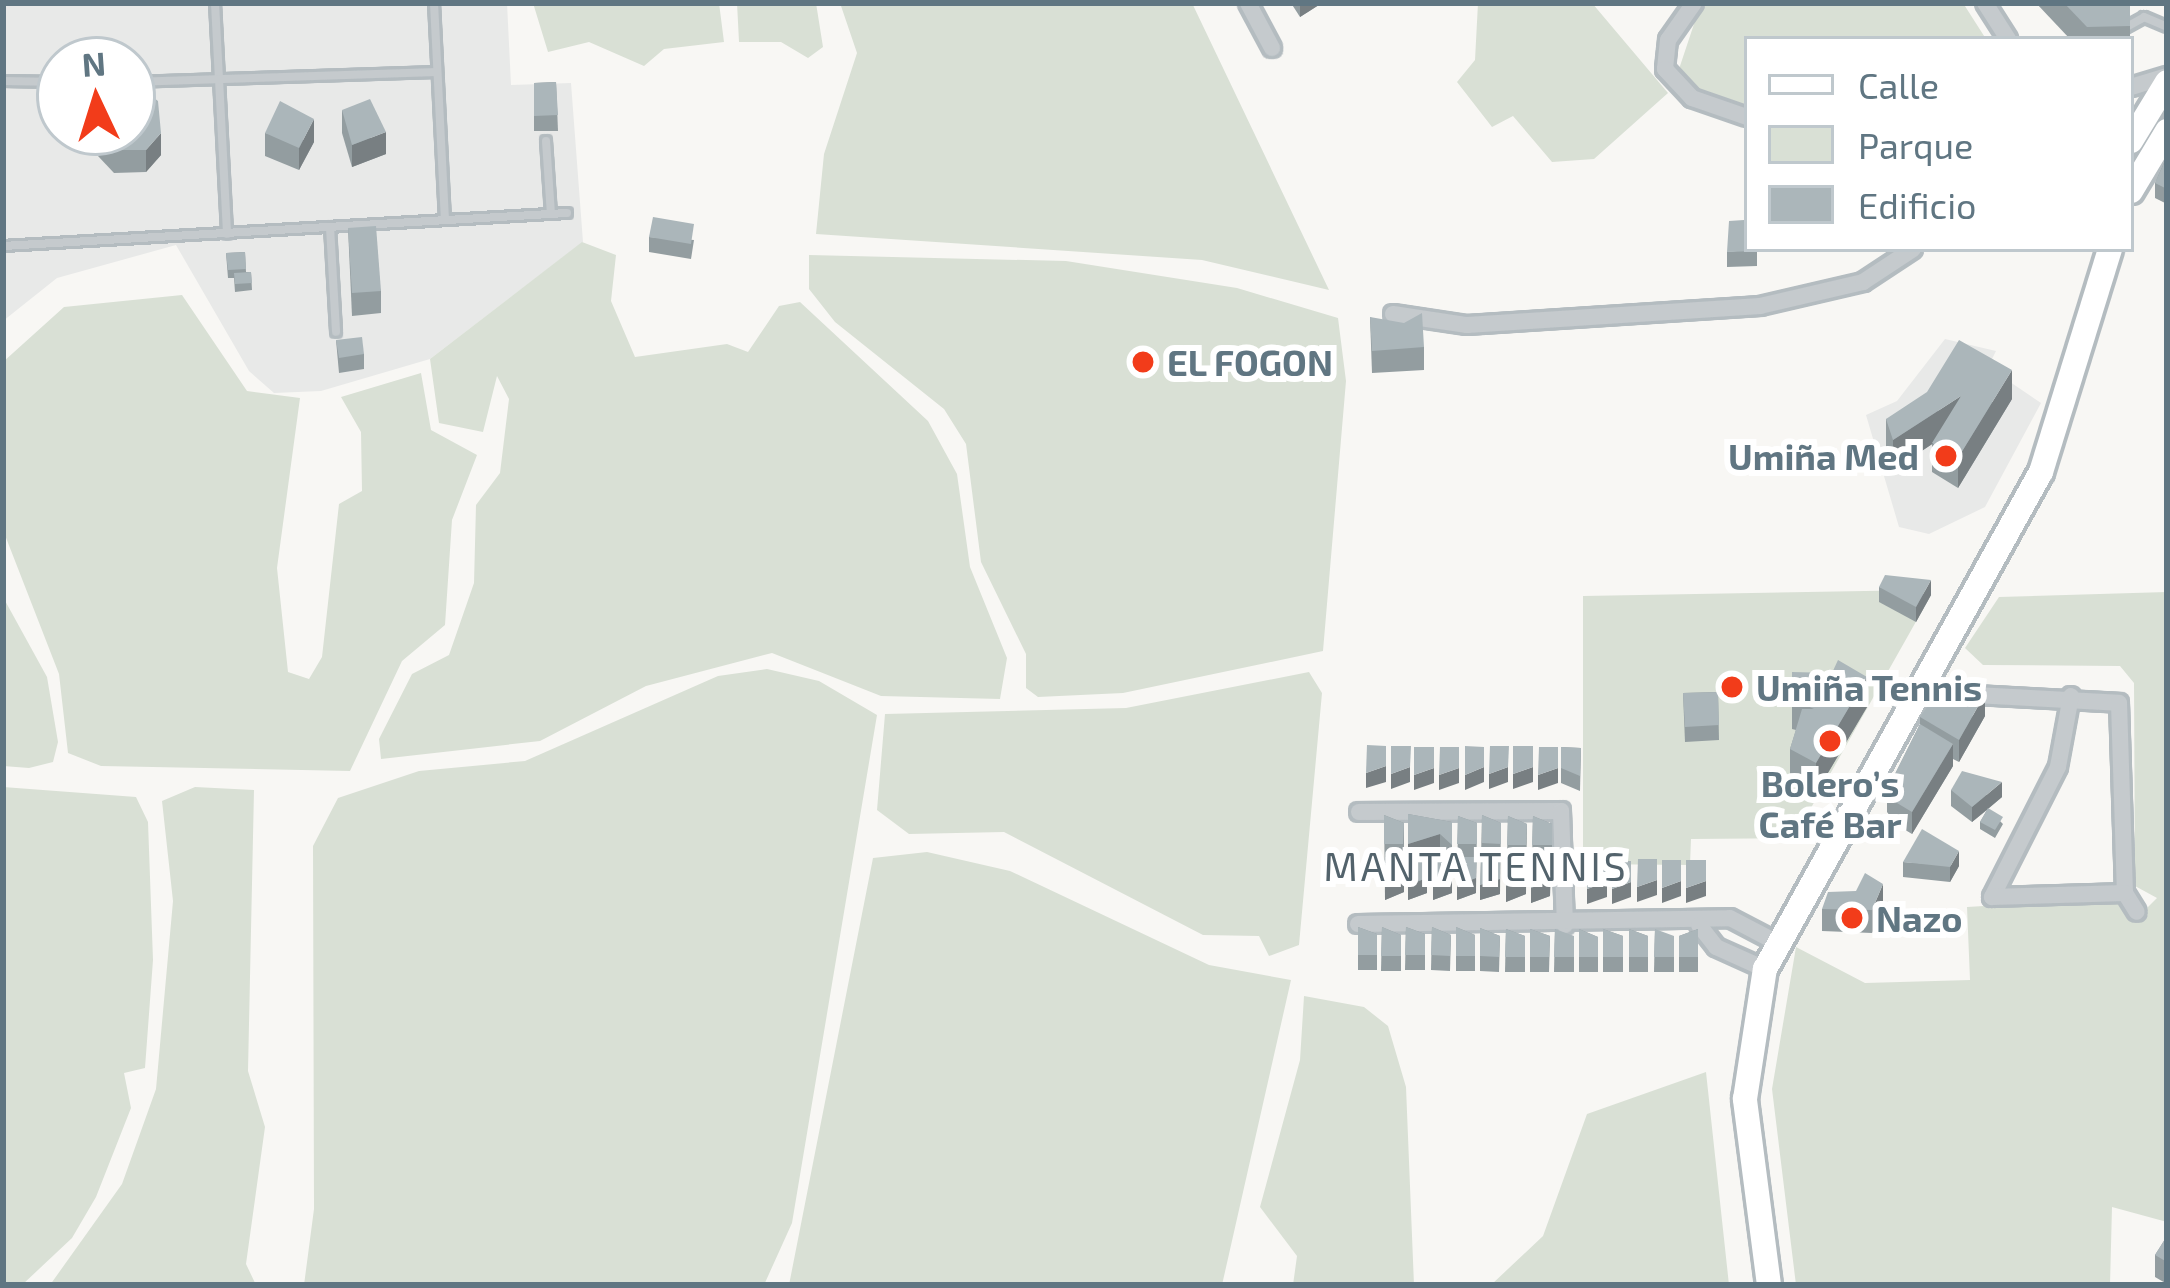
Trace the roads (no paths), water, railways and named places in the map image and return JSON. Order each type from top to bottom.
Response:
[{"type":"main road","points":[[2134,136],[2167,79]]},
{"type":"main road","points":[[2134,185],[2167,131]]},
{"type":"main road","points":[[1769,1285],[1745,1099],[1765,969],[1775,942],[2041,472],[2109,252]]},
{"type":"street","points":[[1248,3],[1272,48]]},
{"type":"street","points":[[1694,3],[1668,40],[1665,69],[1691,98],[1744,116]]},
{"type":"street","points":[[1985,3],[2006,36]]},
{"type":"street","points":[[2134,86],[2167,79]]},
{"type":"street","points":[[1393,314],[1467,325],[1760,306],[1863,282],[1908,252]]},
{"type":"street","points":[[1919,692],[2110,696],[2124,714],[2125,893],[2137,912]]},
{"type":"street","points":[[2072,695],[2058,767],[1992,897],[2125,893]]},
{"type":"street","points":[[1359,812],[1561,811],[1565,925]]},
{"type":"street","points":[[1358,924],[1699,925],[1730,918],[1775,942]]},
{"type":"street","points":[[1699,925],[1716,947],[1765,969]]},
{"type":"lane","points":[[215,3],[227,234]]},
{"type":"lane","points":[[434,3],[445,220]]},
{"type":"lane","points":[[2102,17],[2116,31],[2144,17],[2167,27]]},
{"type":"lane","points":[[156,82],[437,72]]},
{"type":"lane","points":[[3,81],[36,82]]},
{"type":"lane","points":[[546,142],[550,214]]},
{"type":"lane","points":[[3,246],[567,213]]},
{"type":"lane","points":[[330,227],[336,332]]},
{"type":"place","name":"EL FOGON","points":[[1143,362]]},
{"type":"place","name":"Umiña Med","points":[[1946,456]]},
{"type":"place","name":"Umiña Tennis","points":[[1732,687]]},
{"type":"place","name":"Bolero’s Café Bar","points":[[1830,741]]},
{"type":"place","name":"Nazo","points":[[1852,918]]},
{"type":"district","name":"MANTA TENNIS","points":[[1476,866]]}]
